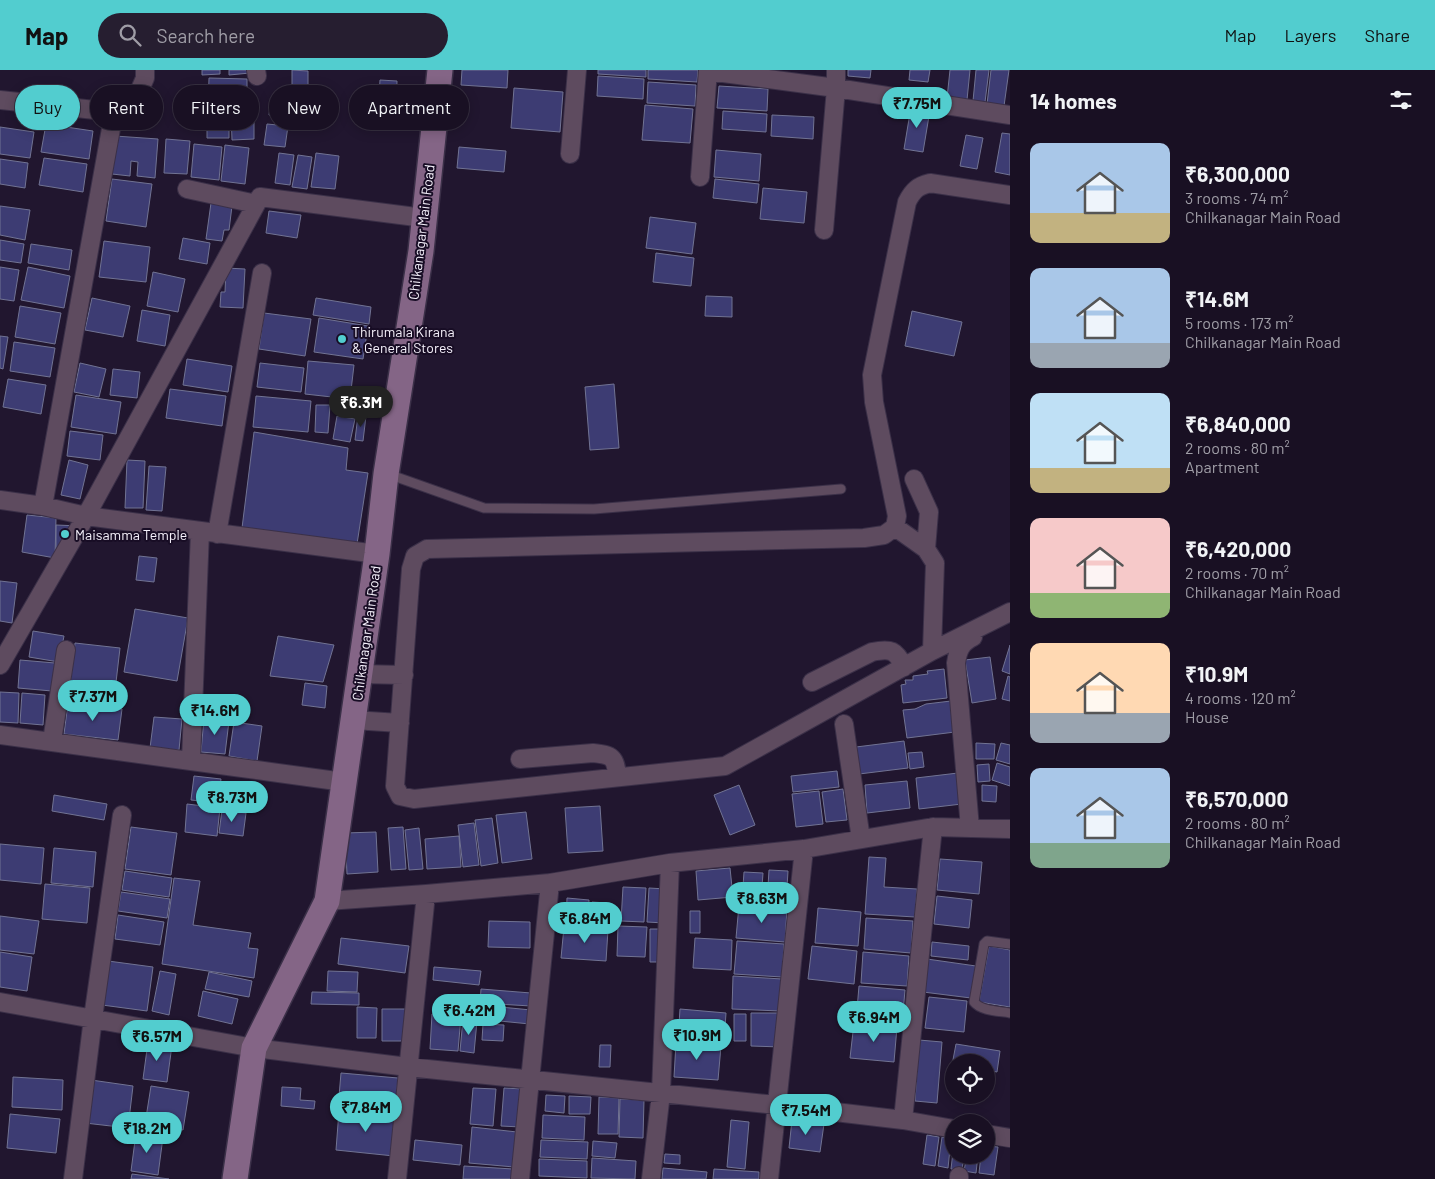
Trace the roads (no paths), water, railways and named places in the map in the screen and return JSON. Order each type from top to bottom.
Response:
[{"type":"main road","name":"Chilkanagar Main Road","points":[[235,1179],[254,1048],[328,901],[377,554],[386,474],[421,251],[440,70]]},
{"type":"street","points":[[142,85],[145,78],[145,70]]},
{"type":"street","points":[[570,154],[577,70]]},
{"type":"street","points":[[700,177],[708,70],[1010,115]]},
{"type":"street","points":[[824,230],[836,70]]},
{"type":"street","points":[[0,100],[90,109]]},
{"type":"street","points":[[43,506],[111,130]]},
{"type":"street","points":[[1010,196],[930,183],[920,185],[912,192],[907,202],[872,375],[874,402],[897,516],[895,527],[884,535],[864,538],[427,549],[415,556],[411,568],[395,786],[400,796],[414,799],[725,766],[932,651],[1010,612]]},
{"type":"street","points":[[187,189],[256,204]]},
{"type":"street","points":[[0,665],[86,516],[260,197],[424,218]]},
{"type":"street","points":[[191,760],[208,532],[262,273]]},
{"type":"street","points":[[914,479],[930,512],[926,549]]},
{"type":"street","points":[[0,500],[43,506],[86,516],[377,554]]},
{"type":"street","points":[[895,527],[926,549],[935,563],[932,651]]},
{"type":"street","points":[[970,828],[956,663],[958,650],[965,642],[1010,619]]},
{"type":"street","points":[[52,742],[66,650]]},
{"type":"street","points":[[812,682],[872,652],[880,650],[894,652],[899,656],[904,667]]},
{"type":"street","points":[[360,674],[404,675]]},
{"type":"street","points":[[354,720],[400,723]]},
{"type":"street","points":[[844,724],[861,839]]},
{"type":"street","points":[[0,735],[344,782]]},
{"type":"street","points":[[520,759],[593,753],[602,754],[611,757],[615,761],[617,777]]},
{"type":"street","points":[[73,1179],[93,1018],[122,815]]},
{"type":"street","points":[[904,1120],[933,827]]},
{"type":"street","points":[[328,901],[550,883],[670,863],[804,849],[933,827],[1010,829]]},
{"type":"street","points":[[769,1179],[804,849]]},
{"type":"street","points":[[651,1179],[660,1093],[670,863]]},
{"type":"street","points":[[520,1179],[550,883]]},
{"type":"street","points":[[397,1179],[426,894]]},
{"type":"street","points":[[0,1002],[254,1048],[408,1067],[776,1105],[904,1120],[945,1127]]},
{"type":"street","points":[[995,1136],[1010,1138]]},
{"type":"lane","points":[[386,474],[484,508],[594,509],[841,489]]},
{"type":"lane","points":[[1010,944],[992,941],[987,941],[984,944],[974,1002],[982,1008],[1010,1013]]},
{"type":"place","name":"Thirumala Kirana & General Stores","points":[[342,339]]},
{"type":"place","name":"Maisamma Temple","points":[[65,534]]}]
